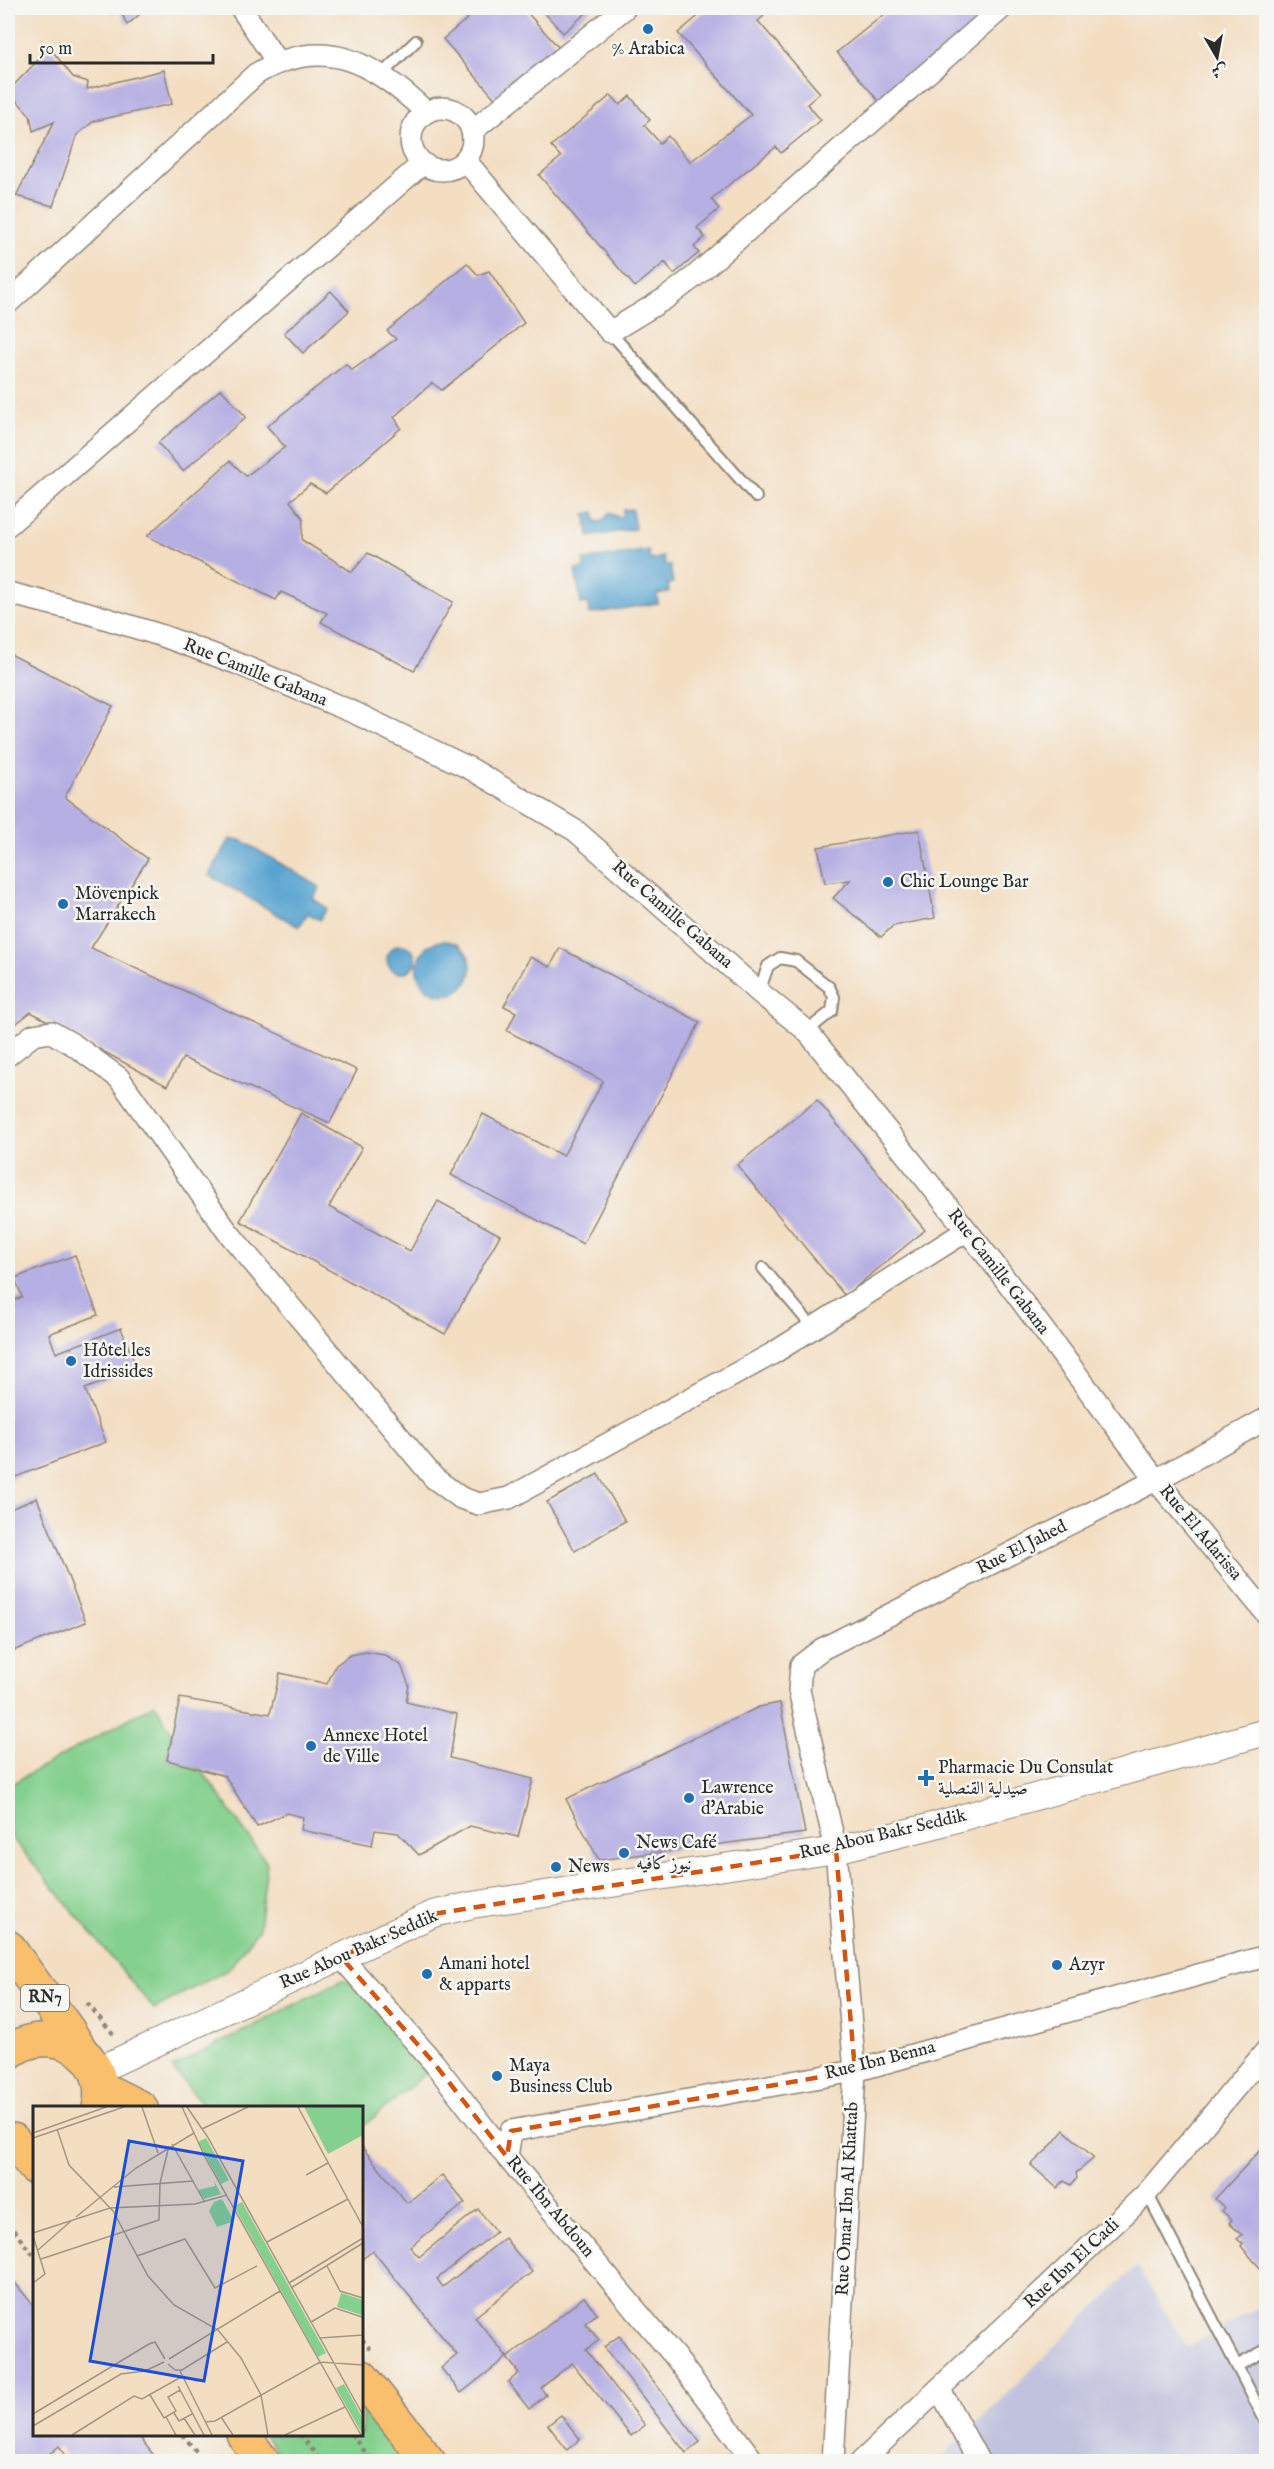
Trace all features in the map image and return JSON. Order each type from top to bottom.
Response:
[{"type":"main road","name":"RN7","points":[[8,1947],[68,2030],[94,2079]]},
{"type":"main road","points":[[8,2053],[23,2043],[43,2038],[63,2041],[94,2079],[138,2106]]},
{"type":"main road","points":[[18,2141],[33,2165]]},
{"type":"main road","points":[[363,2378],[429,2462]]},
{"type":"main road","points":[[244,2436],[263,2462]]},
{"type":"street","points":[[241,8],[277,62]]},
{"type":"street","points":[[472,131],[614,14],[626,8]]},
{"type":"street","points":[[465,160],[610,332],[666,298],[694,277],[1002,8]]},
{"type":"street","points":[[8,303],[256,74],[277,62],[299,55],[335,56],[353,62],[381,75],[407,94],[426,112]]},
{"type":"street","points":[[434,109],[450,109],[464,117],[472,131],[473,147],[458,167],[439,171],[422,164],[411,147],[410,137],[413,127],[426,112],[434,109]]},
{"type":"street","points":[[8,525],[422,164]]},
{"type":"street","name":"Rue Camille Gabana","points":[[8,592],[131,626],[236,663],[356,713],[471,769],[576,831],[759,992],[807,1031],[852,1084],[993,1263],[1156,1480]]},
{"type":"street","points":[[8,1055],[33,1035],[51,1032],[74,1045],[119,1078],[227,1231],[434,1478],[461,1498],[479,1504],[509,1498],[814,1329],[966,1231]]},
{"type":"street","name":"Rue El Jahed","points":[[799,1690],[801,1665],[822,1649],[1156,1480],[1266,1419]]},
{"type":"street","name":"Rue El Adarissa","points":[[1156,1480],[1266,1613]]},
{"type":"street","name":"Rue Omar Ibn Al Khattab","points":[[799,1690],[836,1850],[855,2071],[833,2462]]},
{"type":"street","name":"Rue Abou Bakr Seddik","points":[[94,2079],[417,1921],[462,1907],[836,1850],[928,1827],[1266,1732]]},
{"type":"street","name":"Rue Ibn Benna","points":[[507,2157],[511,2131],[855,2071],[1266,1956]]},
{"type":"street","name":"Rue Ibn Abdoun","points":[[341,1957],[434,2063],[507,2157],[676,2358],[754,2462]]},
{"type":"street","name":"Rue Ibn El Cadi","points":[[861,2462],[1147,2193],[1266,2051]]},
{"type":"street","points":[[940,2390],[979,2462]]},
{"type":"lane","points":[[381,75],[416,41]]},
{"type":"lane","points":[[610,332],[756,497]]},
{"type":"lane","points":[[759,992],[768,966],[780,958],[796,961],[829,987],[834,997],[832,1011],[807,1031]]},
{"type":"lane","points":[[763,1268],[814,1329]]},
{"type":"lane","points":[[1147,2193],[1266,2422]]},
{"type":"lane","points":[[1237,2366],[1266,2350]]},
{"type":"path","points":[[8,2223],[33,2255]]},
{"type":"path","points":[[184,2436],[205,2462]]},
{"type":"path","points":[[302,2436],[322,2462]]},
{"type":"path","points":[[353,2436],[373,2462]]},
{"type":"highlighted area","points":[[836,1850],[855,2071],[511,2131],[507,2157],[434,2063],[341,1957],[433,1914]]},
{"type":"shaded area","points":[[1137,2266],[1187,2347],[1266,2303],[1266,2461],[937,2462]]},
{"type":"green space","points":[[155,1704],[172,1733],[167,1760],[201,1769],[267,1863],[259,1928],[229,1969],[154,2009],[8,1833],[8,1786]]},
{"type":"green space","points":[[342,1980],[355,1984],[428,2072],[363,2126],[363,2106],[204,2106],[172,2068]]},
{"type":"green space","points":[[363,2397],[415,2461],[285,2461],[264,2436],[363,2436]]},
{"type":"water","points":[[632,509],[635,529],[589,537],[585,514],[594,512],[596,522],[602,521],[610,513],[618,517],[623,516],[623,510]]},
{"type":"water","points":[[648,550],[650,560],[663,557],[665,565],[670,565],[673,583],[668,584],[669,592],[657,594],[658,603],[590,614],[588,603],[581,604],[575,570],[585,568],[583,560]]},
{"type":"water","points":[[230,839],[241,840],[320,887],[313,899],[327,908],[320,920],[308,913],[299,927],[209,875]]},
{"type":"water","points":[[439,941],[449,941],[463,949],[469,958],[471,968],[469,978],[463,987],[449,995],[439,995],[422,983],[417,973],[417,963],[429,946]]},
{"type":"water","points":[[401,945],[411,949],[415,959],[411,969],[401,973],[391,969],[387,959],[391,949]]},
{"type":"building","points":[[107,8],[119,8],[112,13]]},
{"type":"building","points":[[119,8],[147,8],[127,25]]},
{"type":"building","points":[[480,8],[523,8],[560,49],[498,102],[443,39]]},
{"type":"building","points":[[540,8],[592,8],[563,33]]},
{"type":"building","points":[[708,8],[757,8],[764,16],[758,21],[820,93],[807,104],[821,120],[781,153],[776,147],[711,199],[719,209],[697,228],[705,237],[694,247],[699,253],[674,274],[665,262],[635,287],[539,175],[561,157],[551,146],[611,95],[620,105],[630,96],[650,120],[644,125],[660,143],[668,136],[690,162],[751,115],[678,33]]},
{"type":"building","points":[[892,8],[995,8],[881,104],[837,52]]},
{"type":"building","points":[[50,48],[73,77],[88,82],[87,89],[164,70],[172,104],[94,121],[77,135],[53,206],[16,196],[54,122],[33,131],[30,115],[8,91]]},
{"type":"building","points":[[467,263],[478,275],[489,271],[524,323],[442,390],[432,383],[394,417],[401,428],[326,493],[310,484],[290,501],[303,518],[302,540],[352,572],[368,553],[453,602],[414,671],[321,622],[327,613],[281,592],[276,600],[147,536],[230,461],[246,476],[285,447],[267,426],[346,364],[352,370],[396,339],[387,331]]},
{"type":"building","points":[[331,291],[349,311],[303,353],[284,333]]},
{"type":"building","points":[[221,389],[246,417],[183,471],[158,443]]},
{"type":"building","name":"Mövenpick Marrakech","points":[[8,653],[113,706],[65,797],[148,859],[91,948],[357,1070],[330,1123],[183,1058],[167,1086],[31,1012],[8,1030]]},
{"type":"building","name":"Chic Lounge Bar","points":[[919,830],[935,918],[893,926],[881,937],[833,898],[850,880],[825,883],[818,847]]},
{"type":"building","points":[[560,948],[700,1022],[583,1244],[451,1175],[483,1114],[563,1156],[603,1081],[507,1031],[516,1012],[504,1006],[530,957],[550,967]]},
{"type":"building","points":[[817,1100],[925,1230],[845,1296],[737,1165]]},
{"type":"building","points":[[301,1113],[362,1147],[329,1207],[410,1251],[438,1201],[500,1235],[445,1334],[240,1221]]},
{"type":"building","name":"Hôtel les Idrissides","points":[[75,1255],[98,1315],[49,1334],[56,1353],[121,1328],[137,1369],[85,1389],[106,1442],[8,1480],[8,1303],[22,1297],[15,1278]]},
{"type":"building","points":[[598,1474],[625,1521],[575,1551],[547,1502]]},
{"type":"building","points":[[37,1498],[86,1622],[8,1653],[8,1510]]},
{"type":"building","name":"Annexe Hotel de Ville","points":[[366,1652],[384,1655],[401,1665],[409,1685],[406,1702],[457,1714],[450,1758],[533,1779],[518,1837],[470,1826],[419,1855],[398,1833],[375,1830],[372,1845],[301,1830],[303,1817],[286,1813],[257,1827],[225,1776],[167,1760],[180,1698],[270,1714],[280,1673],[327,1684],[336,1665],[350,1655]]},
{"type":"building","points":[[780,1703],[805,1833],[599,1860],[566,1799],[759,1707]]},
{"type":"building","points":[[1064,2130],[1094,2158],[1076,2173],[1077,2178],[1071,2185],[1064,2181],[1057,2188],[1031,2165]]},
{"type":"building","points":[[1266,2144],[1266,2275],[1241,2246],[1243,2244],[1237,2239],[1242,2235],[1229,2223],[1232,2220],[1222,2211],[1225,2208],[1215,2199]]},
{"type":"building","points":[[363,2148],[407,2203],[442,2175],[465,2203],[410,2247],[419,2257],[478,2209],[496,2232],[437,2279],[443,2287],[505,2238],[532,2272],[475,2317],[507,2357],[461,2393],[441,2368],[457,2355],[373,2251],[363,2258]]},
{"type":"building","points":[[15,2283],[33,2305],[33,2436],[139,2436],[159,2462],[71,2462],[59,2446],[40,2462],[8,2462],[8,2289]]},
{"type":"building","points":[[584,2297],[597,2314],[585,2323],[599,2340],[586,2350],[645,2425],[631,2436],[572,2363],[541,2388],[546,2395],[529,2409],[508,2382],[519,2373],[507,2358]]},
{"type":"building","points":[[619,2336],[700,2442],[686,2453],[604,2347]]},
{"type":"building","points":[[561,2415],[580,2439],[567,2450],[548,2425]]},
{"type":"place","name":"% Arabica","points":[[648,29]]},
{"type":"place","name":"Chic Lounge Bar","points":[[888,882]]},
{"type":"place","name":"Mövenpick Marrakech","points":[[63,904]]},
{"type":"place","name":"Hôtel les Idrissides","points":[[71,1361]]},
{"type":"place","name":"Annexe Hotel de Ville","points":[[311,1746]]},
{"type":"place","name":"Pharmacie Du Consulat صيدلية القنصلية","points":[[926,1778]]},
{"type":"place","name":"Lawrence d'Arabie","points":[[689,1798]]},
{"type":"place","name":"News Café نيوز كافيه","points":[[624,1853]]},
{"type":"place","name":"News","points":[[556,1867]]},
{"type":"place","name":"Azyr","points":[[1057,1965]]},
{"type":"place","name":"Amani hotel & apparts","points":[[427,1974]]},
{"type":"place","name":"Maya Business Club","points":[[497,2076]]}]
